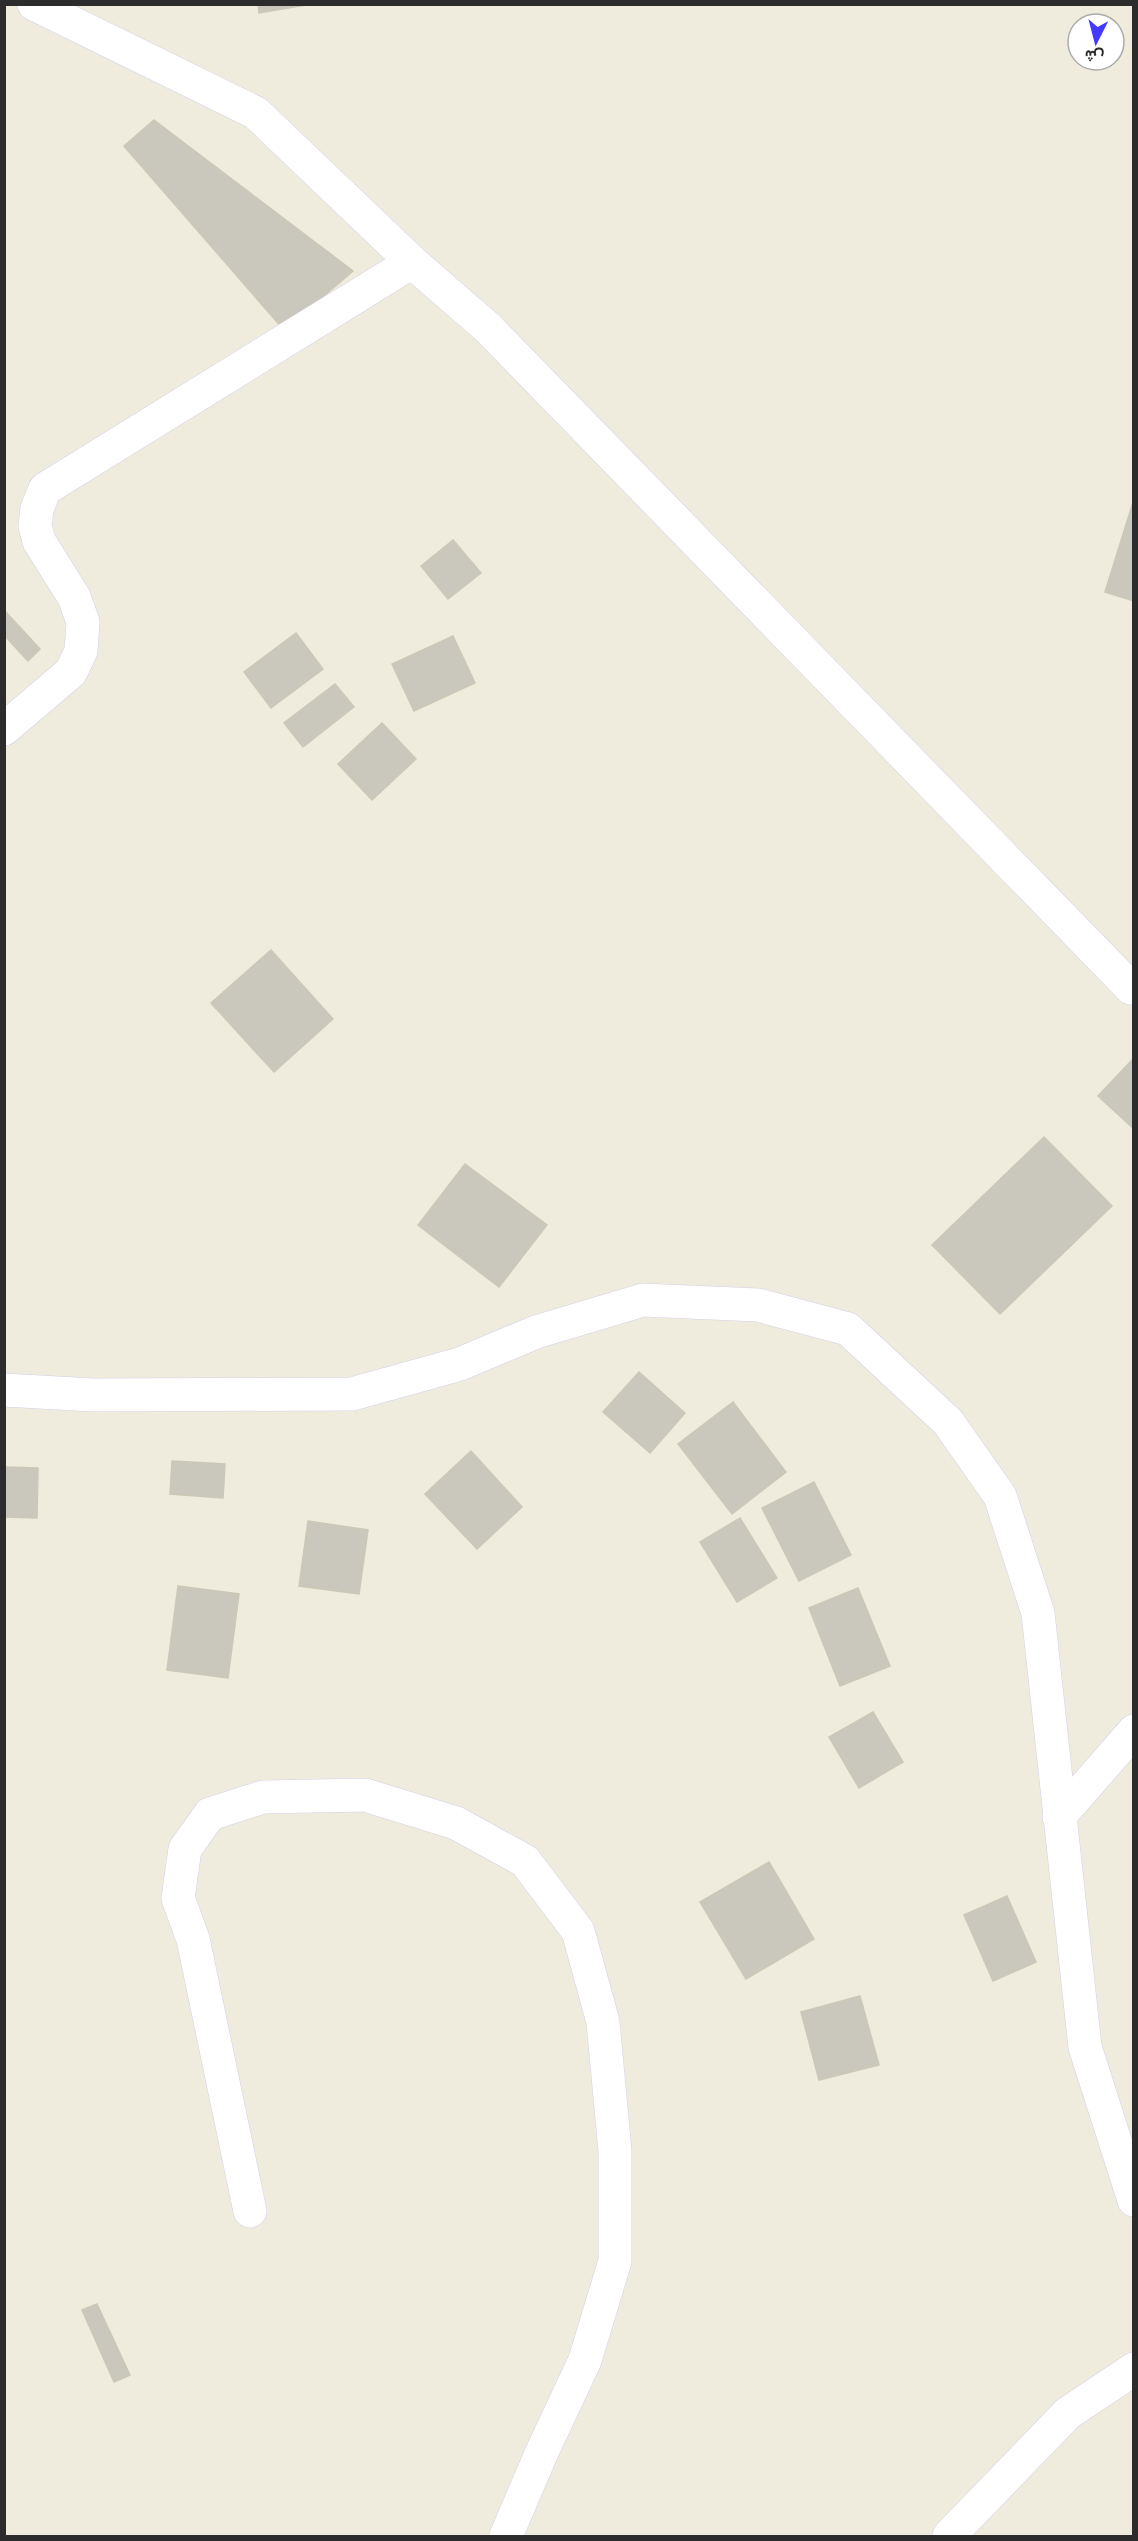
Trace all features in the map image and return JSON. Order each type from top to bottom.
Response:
[{"type":"street","points":[[34,4],[256,112],[412,262],[488,328],[1133,988]]},
{"type":"street","points":[[4,729],[71,672],[81,651],[83,622],[74,597],[39,540],[35,526],[36,509],[45,489],[412,262]]},
{"type":"street","points":[[4,1390],[93,1395],[352,1394],[460,1364],[536,1332],[643,1300],[758,1305],[848,1329],[948,1422],[1000,1496],[1038,1613],[1085,2047],[1134,2200]]},
{"type":"street","points":[[1059,1817],[1134,1731]]},
{"type":"street","points":[[250,2211],[193,1939],[178,1899],[185,1849],[210,1814],[263,1797],[365,1796],[456,1823],[525,1861],[578,1931],[603,2022],[615,2151],[615,2261],[585,2360],[506,2536]]},
{"type":"street","points":[[949,2536],[1068,2413],[1134,2368]]},
{"type":"building","points":[[258,4],[312,4],[259,13]]},
{"type":"building","points":[[154,120],[353,271],[284,330],[124,146]]},
{"type":"building","points":[[1134,499],[1134,601],[1105,592]]},
{"type":"building","points":[[453,540],[481,573],[448,599],[421,566]]},
{"type":"building","points":[[4,610],[40,649],[28,661],[4,635]]},
{"type":"building","points":[[296,633],[323,669],[271,708],[244,672]]},
{"type":"building","points":[[453,636],[475,683],[414,711],[392,664]]},
{"type":"building","points":[[335,684],[354,707],[303,747],[284,723]]},
{"type":"building","points":[[382,723],[416,759],[372,800],[338,764]]},
{"type":"building","points":[[271,950],[333,1019],[274,1072],[211,1003]]},
{"type":"building","points":[[1134,1058],[1134,1129],[1098,1096]]},
{"type":"building","points":[[1044,1137],[1112,1206],[1000,1314],[932,1245]]},
{"type":"building","points":[[465,1164],[547,1225],[499,1287],[418,1225]]},
{"type":"building","points":[[639,1372],[685,1413],[650,1453],[603,1412]]},
{"type":"building","points":[[733,1402],[786,1472],[732,1514],[678,1444]]},
{"type":"building","points":[[471,1451],[522,1507],[477,1549],[425,1494]]},
{"type":"building","points":[[172,1461],[225,1464],[223,1498],[170,1494]]},
{"type":"building","points":[[4,1467],[38,1468],[37,1518],[4,1517]]},
{"type":"building","points":[[814,1482],[851,1555],[799,1581],[762,1508]]},
{"type":"building","points":[[740,1518],[777,1578],[737,1602],[700,1542]]},
{"type":"building","points":[[308,1521],[368,1530],[359,1594],[299,1586]]},
{"type":"building","points":[[178,1586],[239,1594],[228,1678],[167,1670]]},
{"type":"building","points":[[858,1588],[890,1666],[840,1686],[809,1608]]},
{"type":"building","points":[[873,1712],[903,1762],[859,1788],[829,1737]]},
{"type":"building","points":[[769,1862],[814,1939],[746,1979],[700,1902]]},
{"type":"building","points":[[1007,1896],[1036,1962],[993,1981],[964,1915]]},
{"type":"building","points":[[860,1996],[879,2065],[819,2080],[801,2012]]},
{"type":"building","points":[[97,2304],[130,2375],[114,2382],[82,2310]]}]
